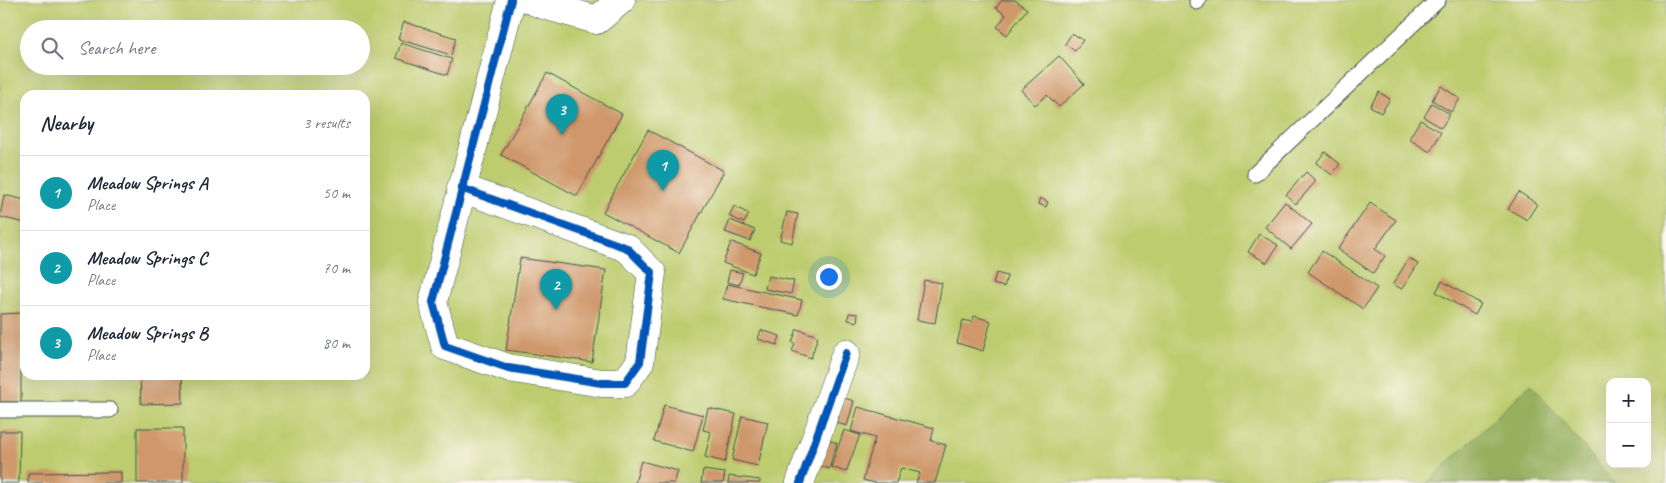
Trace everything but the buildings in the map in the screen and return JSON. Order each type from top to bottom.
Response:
[{"type":"street","points":[[461,188],[627,248],[652,273],[640,362],[625,383],[602,383],[508,368],[445,346],[433,302],[461,188],[511,0]]},
{"type":"street","points":[[531,0],[597,20],[621,0]]},
{"type":"street","points":[[800,483],[846,353]]},
{"type":"lane","points":[[1255,174],[1438,0]]},
{"type":"lane","points":[[0,410],[110,410]]},
{"type":"green space","points":[[0,0],[1666,0],[1666,483],[0,483]]},
{"type":"green space","points":[[1531,384],[1614,483],[1427,483]]},
{"type":"cycle path","points":[[461,188],[627,248],[652,273],[640,362],[625,383],[602,383],[508,368],[445,346],[433,302],[511,0]]},
{"type":"cycle path","points":[[800,483],[846,353]]},
{"type":"place","name":"Meadow Springs B","points":[[562,135]]},
{"type":"place","name":"Meadow Springs A","points":[[663,191]]},
{"type":"place","name":"Meadow Springs C","points":[[556,310]]}]
